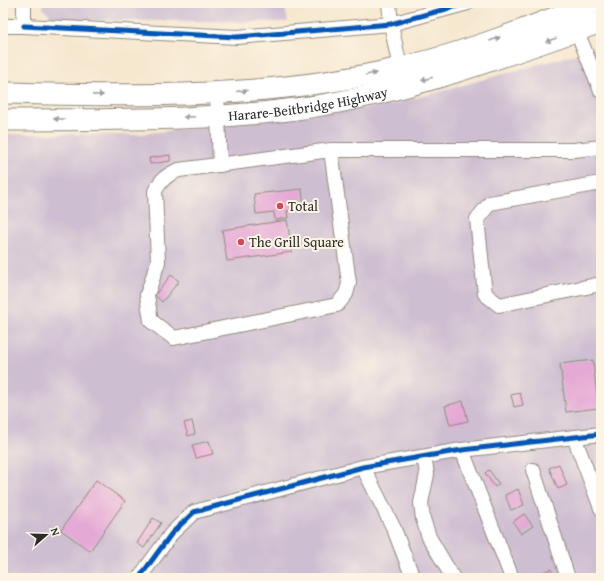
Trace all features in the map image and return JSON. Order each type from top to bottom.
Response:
[{"type":"highway","name":"Harare-Beitbridge Highway","points":[[3,120],[140,119],[218,116],[308,107],[396,89],[503,57],[573,21],[592,3]]},
{"type":"highway","name":"Harare-Beitbridge Highway","points":[[3,93],[150,96],[217,93],[274,88],[351,78],[400,68],[573,21],[601,22]]},
{"type":"street","points":[[24,3],[24,26]]},
{"type":"street","points":[[389,3],[391,24],[400,68]]},
{"type":"street","points":[[3,26],[237,37],[391,24],[468,3]]},
{"type":"street","points":[[573,21],[601,91]]},
{"type":"street","points":[[217,93],[220,165]]},
{"type":"street","points":[[332,150],[350,283],[346,294],[337,305],[174,338],[151,321],[147,295],[158,262],[155,191],[160,181],[173,172],[205,165],[220,165],[332,150],[574,150],[601,147]]},
{"type":"street","points":[[601,183],[490,203],[477,219],[485,294],[499,305],[601,284]]},
{"type":"street","points":[[139,578],[172,533],[194,512],[363,467],[462,450],[601,434]]},
{"type":"street","points":[[574,437],[601,508]]},
{"type":"street","points":[[462,450],[512,578]]},
{"type":"street","points":[[424,457],[427,474],[421,503],[423,519],[429,537],[453,578]]},
{"type":"street","points":[[363,467],[394,529],[414,578]]},
{"type":"street","points":[[533,470],[568,578]]},
{"type":"shaded area","points":[[44,3],[284,3],[288,22],[55,20],[43,8]]},
{"type":"shaded area","points":[[601,47],[601,578],[3,578],[3,134],[133,135],[391,105]]},
{"type":"building","points":[[170,155],[170,161],[150,164],[149,158]]},
{"type":"building","points":[[302,189],[304,209],[287,211],[288,218],[275,220],[274,212],[256,214],[254,194]]},
{"type":"building","points":[[287,220],[292,252],[227,261],[222,230]]},
{"type":"building","points":[[171,275],[179,281],[162,302],[155,295]]},
{"type":"building","points":[[593,360],[598,408],[566,412],[560,364]]},
{"type":"building","points":[[520,393],[523,405],[514,407],[511,395]]},
{"type":"building","points":[[463,401],[468,421],[450,425],[445,406]]},
{"type":"building","points":[[192,421],[195,434],[188,436],[184,423]]},
{"type":"building","points":[[209,441],[213,454],[196,458],[192,445]]},
{"type":"building","points":[[559,464],[567,485],[558,489],[549,468]]},
{"type":"building","points":[[489,470],[499,484],[495,487],[485,473]]},
{"type":"building","points":[[96,480],[125,501],[90,551],[61,530]]},
{"type":"building","points":[[518,489],[524,505],[511,510],[505,495]]},
{"type":"building","points":[[524,514],[533,526],[521,534],[513,522]]},
{"type":"building","points":[[153,518],[161,523],[144,548],[137,543]]},
{"type":"building","points":[[551,569],[555,578],[543,578],[541,573]]},
{"type":"cycle path","points":[[24,26],[237,37],[391,24],[468,3]]},
{"type":"cycle path","points":[[139,578],[172,533],[194,512],[363,467],[462,450],[601,434]]},
{"type":"place","name":"Total","points":[[280,206]]},
{"type":"place","name":"The Grill Square","points":[[241,242]]}]
